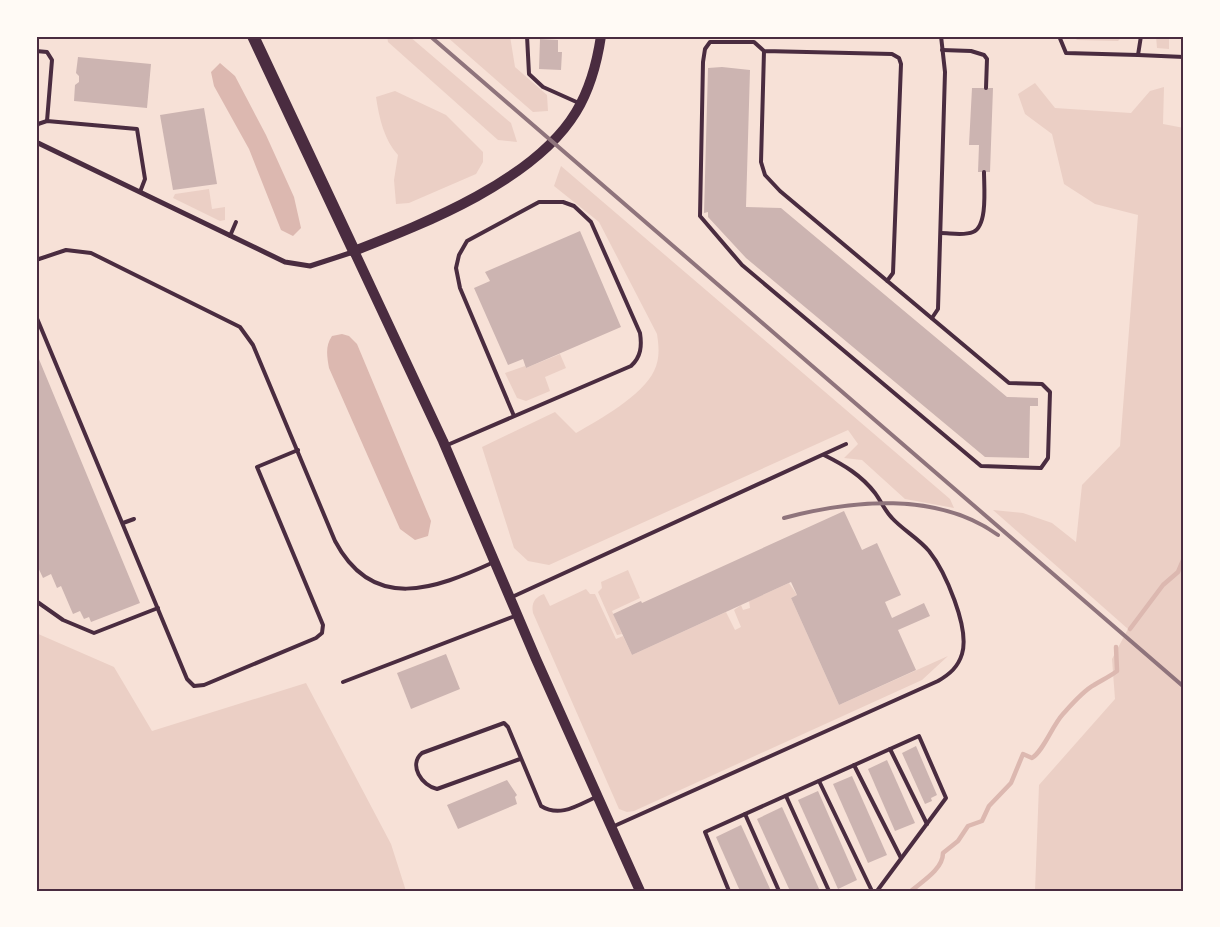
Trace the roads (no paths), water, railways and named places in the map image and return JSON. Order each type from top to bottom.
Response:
[{"type":"highway","points":[[253,36],[354,251]]},
{"type":"main road","points":[[601,36],[594,72],[576,113],[552,141],[524,166],[503,181],[460,205],[354,251],[445,446],[640,891]]},
{"type":"street","points":[[36,142],[278,259],[304,266],[323,263],[354,251]]},
{"type":"lane","points":[[527,36],[529,74],[544,88],[580,104]]},
{"type":"lane","points":[[754,36],[754,42]]},
{"type":"lane","points":[[932,318],[938,309],[941,233],[945,72],[941,36]]},
{"type":"lane","points":[[1059,36],[1066,53],[1184,57]]},
{"type":"lane","points":[[1138,55],[1141,36]]},
{"type":"lane","points":[[764,51],[761,162],[763,171],[780,191],[887,281],[932,318],[1009,383],[1042,384],[1050,392],[1048,458],[1042,468],[981,466],[742,265],[700,216],[702,62],[705,49],[714,42],[754,42],[764,51],[892,54],[899,58],[901,64],[893,273],[887,281]]},
{"type":"lane","points":[[942,50],[971,51],[984,54],[987,59],[986,88]]},
{"type":"lane","points":[[36,51],[48,52],[52,60],[47,121]]},
{"type":"lane","points":[[36,128],[38,124],[47,121],[137,129],[145,179],[140,192]]},
{"type":"lane","points":[[941,233],[971,233],[980,227],[983,217],[984,172]]},
{"type":"lane","points":[[445,446],[631,366],[640,352],[640,333],[591,222],[574,206],[563,202],[539,202],[467,241],[457,261],[456,268],[460,288],[514,416]]},
{"type":"lane","points":[[230,236],[236,222]]},
{"type":"lane","points":[[36,260],[66,250],[91,253],[235,323],[253,345],[340,550],[352,566],[366,578],[396,590],[416,589],[444,583],[495,562]]},
{"type":"lane","points":[[36,316],[187,679],[194,686],[204,685],[320,636],[323,626],[257,467],[298,450]]},
{"type":"lane","points":[[510,598],[846,444]]},
{"type":"lane","points":[[612,827],[938,681],[950,674],[958,664],[963,652],[964,640],[961,624],[949,587],[940,568],[929,551],[893,519],[858,475],[824,455]]},
{"type":"lane","points":[[123,523],[134,518]]},
{"type":"lane","points":[[36,601],[63,620],[94,633],[158,608]]},
{"type":"lane","points":[[343,682],[518,616]]},
{"type":"lane","points":[[520,759],[437,789],[426,783],[417,771],[416,759],[422,753],[500,723],[506,725],[520,759],[536,799],[547,810],[564,811],[598,796]]},
{"type":"lane","points":[[729,891],[705,832],[919,736],[946,798],[877,891]]},
{"type":"lane","points":[[890,749],[927,824]]},
{"type":"lane","points":[[854,765],[901,858]]},
{"type":"lane","points":[[819,781],[872,891]]},
{"type":"lane","points":[[786,796],[829,891]]},
{"type":"lane","points":[[745,814],[779,891]]},
{"type":"waterway","points":[[1130,629],[1163,585],[1178,572],[1184,558]]},
{"type":"waterway","points":[[911,891],[936,869],[940,864],[943,853],[958,841],[968,826],[982,821],[989,806],[1011,783],[1023,754],[1032,758],[1073,702],[1081,694],[1117,671],[1116,647]]},
{"type":"railway","points":[[430,36],[1184,687]]},
{"type":"railway","points":[[784,518],[837,507],[893,503],[948,511],[974,521],[998,535]]}]
